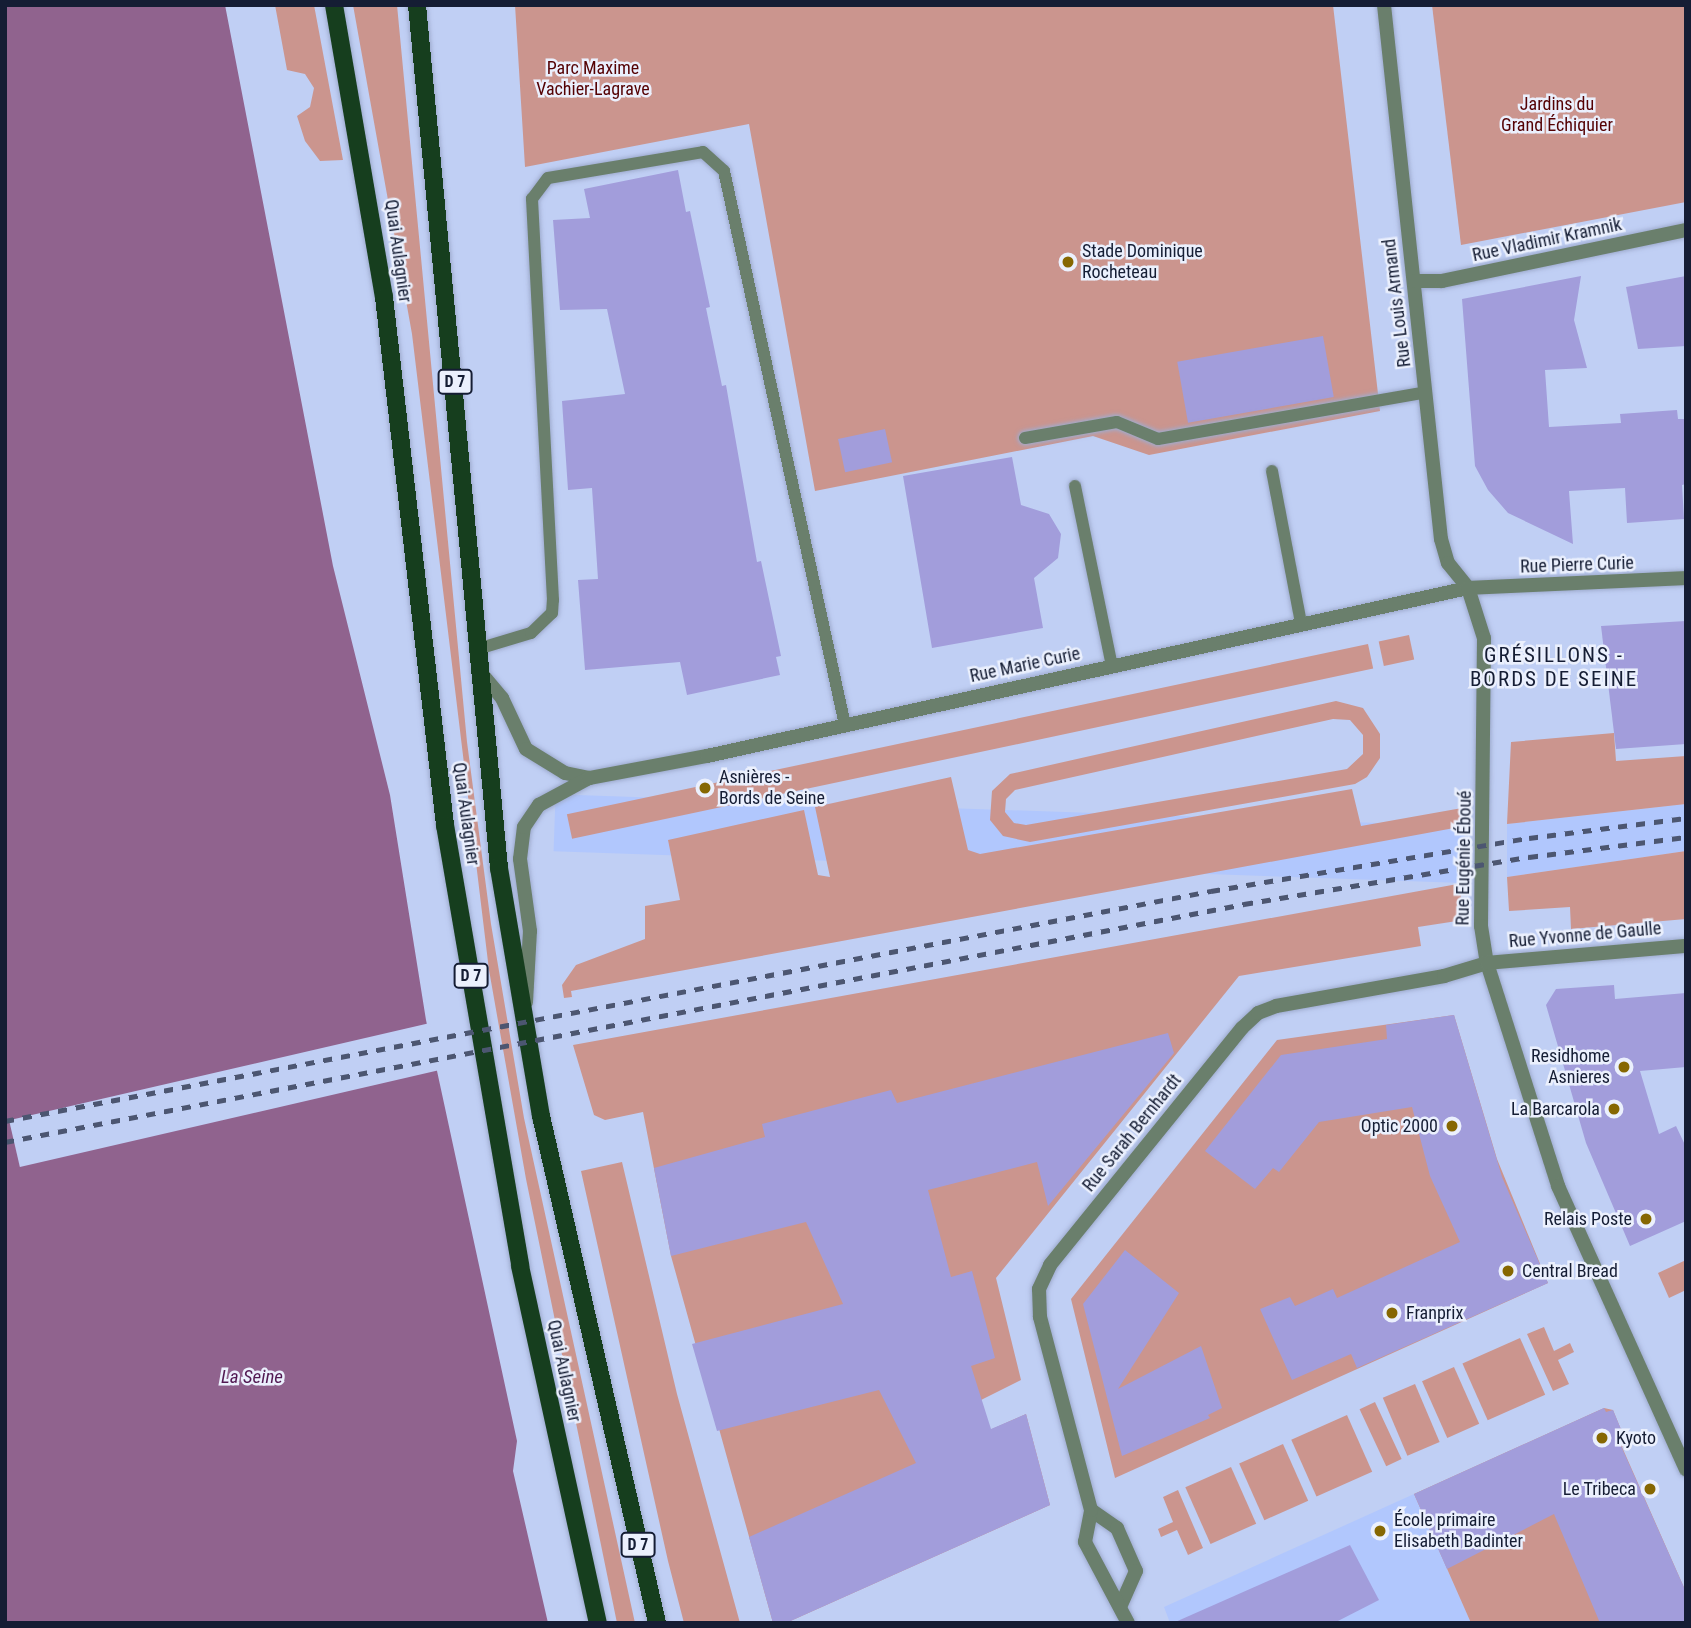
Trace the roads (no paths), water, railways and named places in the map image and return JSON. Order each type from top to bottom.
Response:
[{"type":"main road","name":"Quai Aulagnier","points":[[334,5],[384,297],[445,825],[520,1266],[598,1623]]},
{"type":"main road","name":"Quai Aulagnier","points":[[417,5],[481,648],[499,868],[541,1116],[657,1623]]},
{"type":"street","name":"Rue Louis Armand","points":[[1384,5],[1441,539],[1448,563],[1468,589]]},
{"type":"street","name":"Rue Vladimir Kramnik","points":[[1415,281],[1442,281],[1686,230]]},
{"type":"street","name":"Rue Pierre Curie","points":[[1468,589],[1686,578]]},
{"type":"street","name":"Rue Marie Curie","points":[[526,1018],[530,931],[520,840],[539,805],[589,778],[1468,589]]},
{"type":"street","name":"Rue Eugénie Éboué","points":[[1468,589],[1484,638],[1481,926],[1487,963],[1558,1186],[1686,1469]]},
{"type":"street","name":"Rue Marie Curie","points":[[481,673],[502,698],[526,749],[565,773],[589,778]]},
{"type":"street","name":"Rue Yvonne de Gaulle","points":[[1487,963],[1686,946]]},
{"type":"street","name":"Rue Sarah Bernhardt","points":[[1128,1623],[1121,1605],[1104,1585],[1085,1542],[1091,1510],[1040,1317],[1039,1289],[1051,1265],[1258,1013],[1289,1004],[1444,976],[1487,963]]},
{"type":"street","points":[[1091,1510],[1117,1528],[1136,1571],[1121,1605]]},
{"type":"lane","points":[[481,648],[531,633],[552,613],[532,199],[548,178],[689,151],[703,152],[724,171],[845,725]]},
{"type":"lane","points":[[1025,438],[1117,422],[1158,439],[1426,392]]},
{"type":"lane","points":[[1272,471],[1301,623]]},
{"type":"lane","points":[[1075,486],[1112,666]]},
{"type":"water","name":"La Seine","points":[[5,5],[225,5],[333,566],[390,795],[426,1020],[517,1441],[513,1471],[548,1623],[5,1623]]},
{"type":"railway","points":[[5,1121],[1211,891],[1529,838],[1686,818]]},
{"type":"railway","points":[[5,1142],[1244,904],[1529,857],[1686,837]]},
{"type":"place","name":"Stade Dominique Rocheteau","points":[[1068,262]]},
{"type":"place","name":"Asnières - Bords de Seine","points":[[705,788]]},
{"type":"place","name":"Residhome Asnieres","points":[[1624,1067]]},
{"type":"place","name":"La Barcarola","points":[[1614,1109]]},
{"type":"place","name":"Optic 2000","points":[[1452,1126]]},
{"type":"place","name":"Relais Poste","points":[[1646,1219]]},
{"type":"place","name":"Central Bread","points":[[1508,1271]]},
{"type":"place","name":"Franprix","points":[[1392,1313]]},
{"type":"place","name":"Kyoto","points":[[1602,1438]]},
{"type":"place","name":"Le Tribeca","points":[[1650,1489]]},
{"type":"place","name":"École primaire Elisabeth Badinter","points":[[1380,1531]]},
{"type":"district","name":"GRÉSILLONS - BORDS DE SEINE","points":[[1554,667]]},
{"type":"park label","name":"Parc Maxime Vachier-Lagrave","points":[[593,79]]},
{"type":"park label","name":"Jardins du Grand Échiquier","points":[[1557,115]]}]
